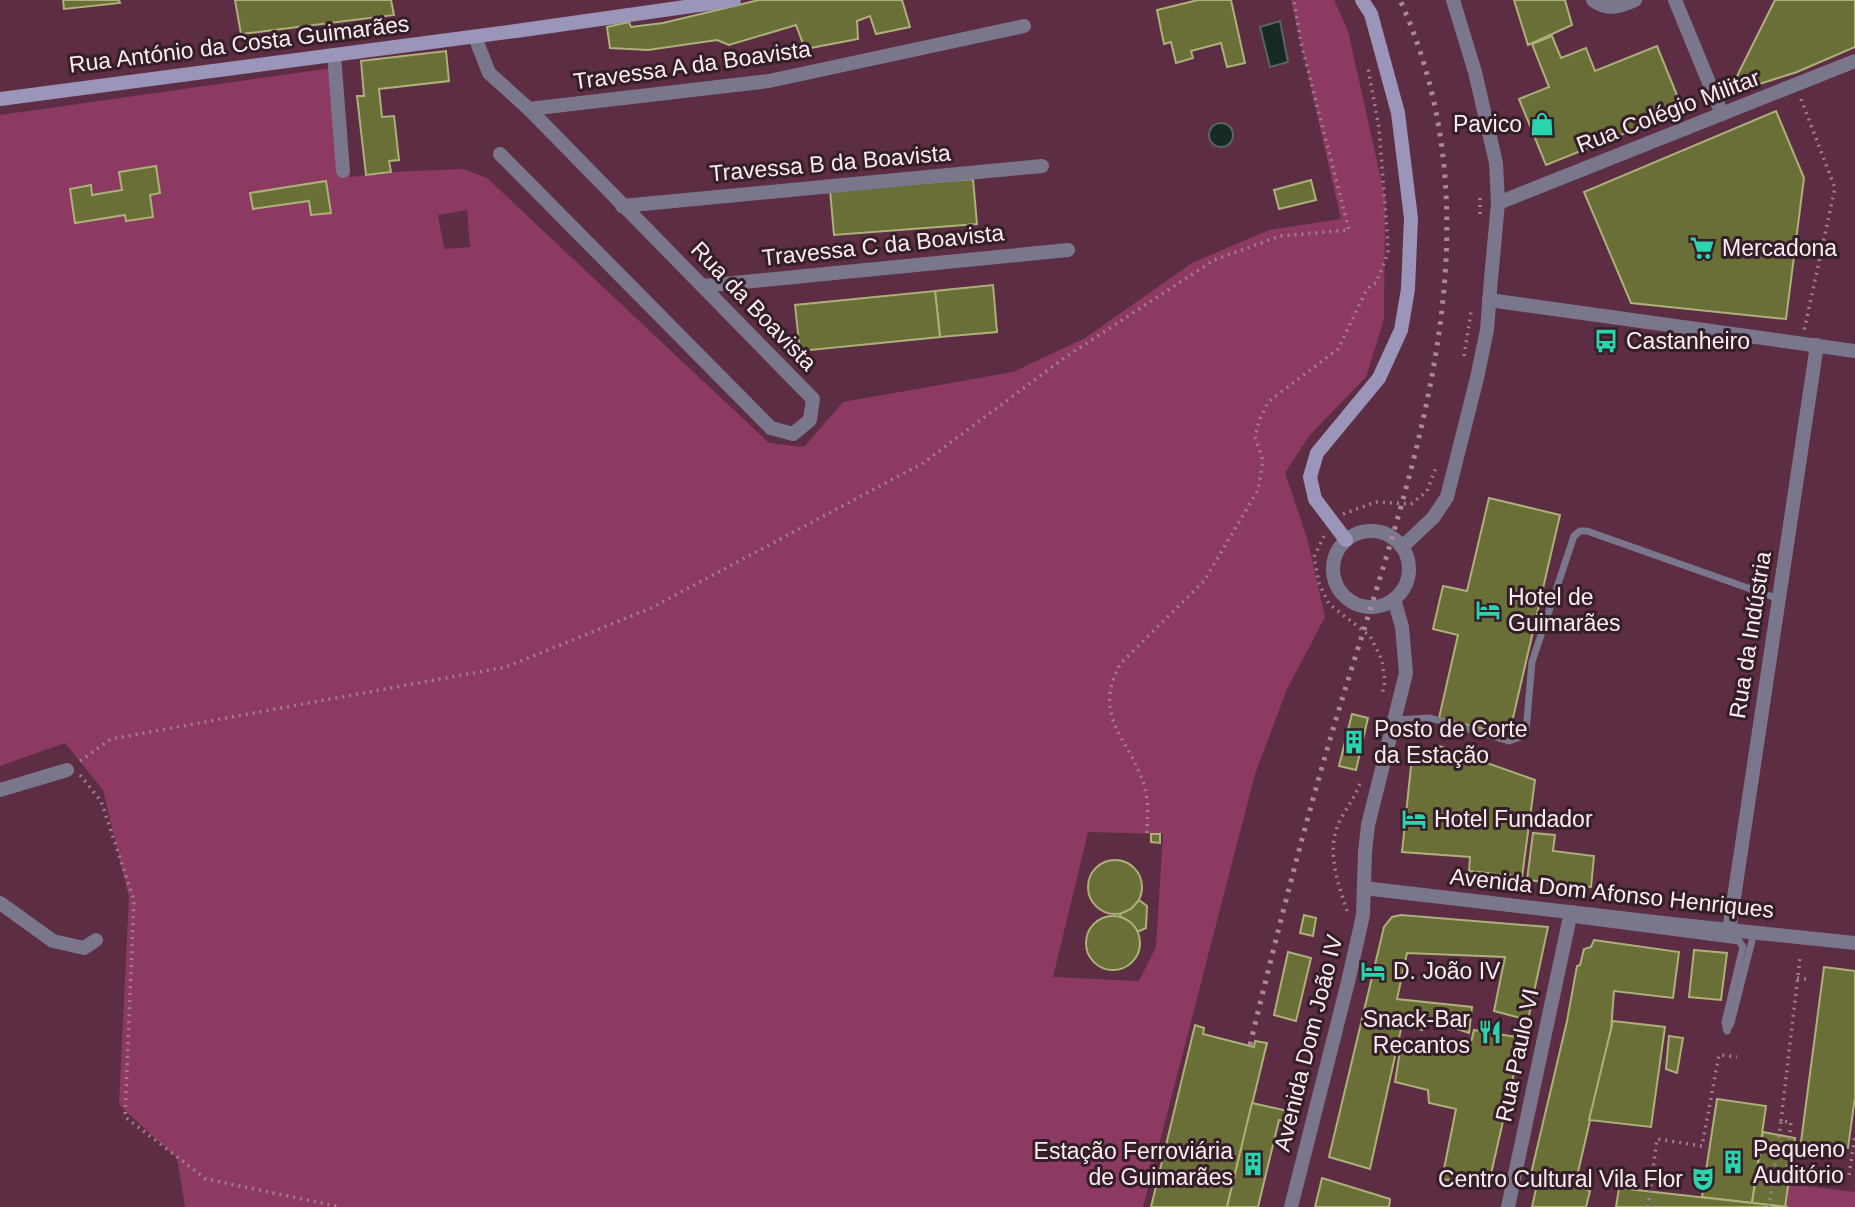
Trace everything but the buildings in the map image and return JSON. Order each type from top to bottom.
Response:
[{"type":"main road","name":"Rua António da Costa Guimarães","points":[[0,99],[734,0]]},
{"type":"main road","points":[[1346,540],[1315,499],[1310,477],[1317,453],[1379,378],[1401,330],[1408,289],[1411,218],[1398,113],[1371,14],[1362,0]]},
{"type":"street","points":[[1402,547],[1433,518],[1447,497],[1487,330],[1498,202],[1496,163],[1491,133],[1453,0]]},
{"type":"street","points":[[1593,0],[1604,8],[1618,7],[1635,0]]},
{"type":"street","points":[[1675,0],[1722,114]]},
{"type":"street","name":"Travessa A da Boavista","points":[[529,109],[769,81],[1024,26]]},
{"type":"street","name":"Rua da Boavista","points":[[475,37],[489,73],[529,109],[813,399],[810,420],[793,434],[771,428],[500,154]]},
{"type":"street","points":[[334,55],[343,171]]},
{"type":"street","name":"Rua Colégio Militar","points":[[1498,202],[1855,61]]},
{"type":"street","name":"Travessa B da Boavista","points":[[622,206],[1042,166]]},
{"type":"street","name":"Travessa C da Boavista","points":[[703,286],[1068,250]]},
{"type":"street","points":[[1489,300],[1855,351]]},
{"type":"street","name":"Rua da Indústria","points":[[1729,931],[1817,345]]},
{"type":"street","points":[[1371,531],[1385,534],[1402,547],[1408,560],[1409,576],[1402,592],[1395,599],[1387,604],[1367,607],[1354,604],[1342,594],[1334,576],[1334,561],[1346,540],[1358,533],[1371,531]]},
{"type":"street","name":"Avenida Dom João IV","points":[[1291,1207],[1363,915],[1368,825],[1406,673],[1402,627],[1395,599]]},
{"type":"street","points":[[0,790],[70,768]]},
{"type":"street","name":"Avenida Dom Afonso Henriques","points":[[1364,888],[1570,916],[1855,943]]},
{"type":"street","points":[[0,903],[53,941],[84,947],[96,940]]},
{"type":"street","name":"Rua Paulo VI","points":[[1508,1207],[1570,916]]},
{"type":"lane","points":[[1395,720],[1430,718],[1509,741],[1520,737],[1526,731],[1532,662],[1574,536],[1580,531],[1587,531],[1779,598]]},
{"type":"lane","points":[[1570,916],[1739,941],[1743,947],[1725,1023],[1727,1031],[1754,933]]},
{"type":"path","points":[[341,1207],[206,1179],[125,1117],[134,900],[100,801],[70,768],[111,739],[506,667],[651,608],[923,463],[1064,358],[1214,261],[1280,236],[1349,230],[1301,43],[1294,0]]},
{"type":"path","points":[[1147,833],[1146,790],[1112,723],[1109,707],[1114,675],[1121,663],[1204,582],[1258,490],[1263,461],[1255,437],[1268,402],[1338,349],[1365,293],[1376,283],[1388,253],[1379,128],[1366,57]]},
{"type":"path","points":[[1795,86],[1835,188],[1802,343]]},
{"type":"path","points":[[1769,1207],[1800,958]]},
{"type":"path","points":[[1797,978],[1807,979]]},
{"type":"path","points":[[1648,1207],[1657,1139],[1702,1146],[1719,1055],[1737,1057]]},
{"type":"path","points":[[1781,1121],[1791,1122],[1787,1165],[1849,1175],[1855,1135]]},
{"type":"shaded area","points":[[1291,0],[1334,0],[1348,31],[1385,197],[1384,319],[1366,377],[1309,436],[1285,473],[1307,538],[1325,617],[1287,689],[1255,774],[1143,1207],[185,1207],[177,1158],[119,1105],[129,897],[103,790],[65,743],[0,766],[0,115],[339,67],[350,177],[463,169],[487,178],[769,443],[804,447],[843,402],[1013,372],[1085,338],[1192,263],[1269,230],[1341,219]],"holes":[[[467,210],[470,247],[444,249],[438,215]],[[1088,832],[1163,834],[1156,947],[1139,981],[1053,977]]]},
{"type":"shaded area","points":[[1280,21],[1288,62],[1270,67],[1260,27]]},
{"type":"shaded area","points":[[1216,123],[1226,123],[1233,130],[1233,140],[1226,147],[1216,147],[1209,140],[1209,130]]},
{"type":"shaded area","points":[[1788,1184],[1855,1192],[1855,1207],[1785,1207]]},
{"type":"railway","points":[[1250,1045],[1320,774],[1413,463],[1433,370],[1445,277],[1445,184],[1431,91],[1400,0]]},
{"type":"place","name":"Pavico","points":[[1542,124]]},
{"type":"place","name":"Mercadona","points":[[1702,248]]},
{"type":"place","name":"Castanheiro","points":[[1606,341]]},
{"type":"place","name":"Hotel de Guimarães","points":[[1488,610]]},
{"type":"place","name":"Posto de Corte da Estação","points":[[1354,742]]},
{"type":"place","name":"Hotel Fundador","points":[[1414,819]]},
{"type":"place","name":"D. João IV","points":[[1373,971]]},
{"type":"place","name":"Snack-Bar Recantos","points":[[1490,1032]]},
{"type":"place","name":"Pequeno Auditório","points":[[1733,1162]]},
{"type":"place","name":"Estação Ferroviária de Guimarães","points":[[1253,1164]]},
{"type":"place","name":"Centro Cultural Vila Flor","points":[[1703,1179]]}]
